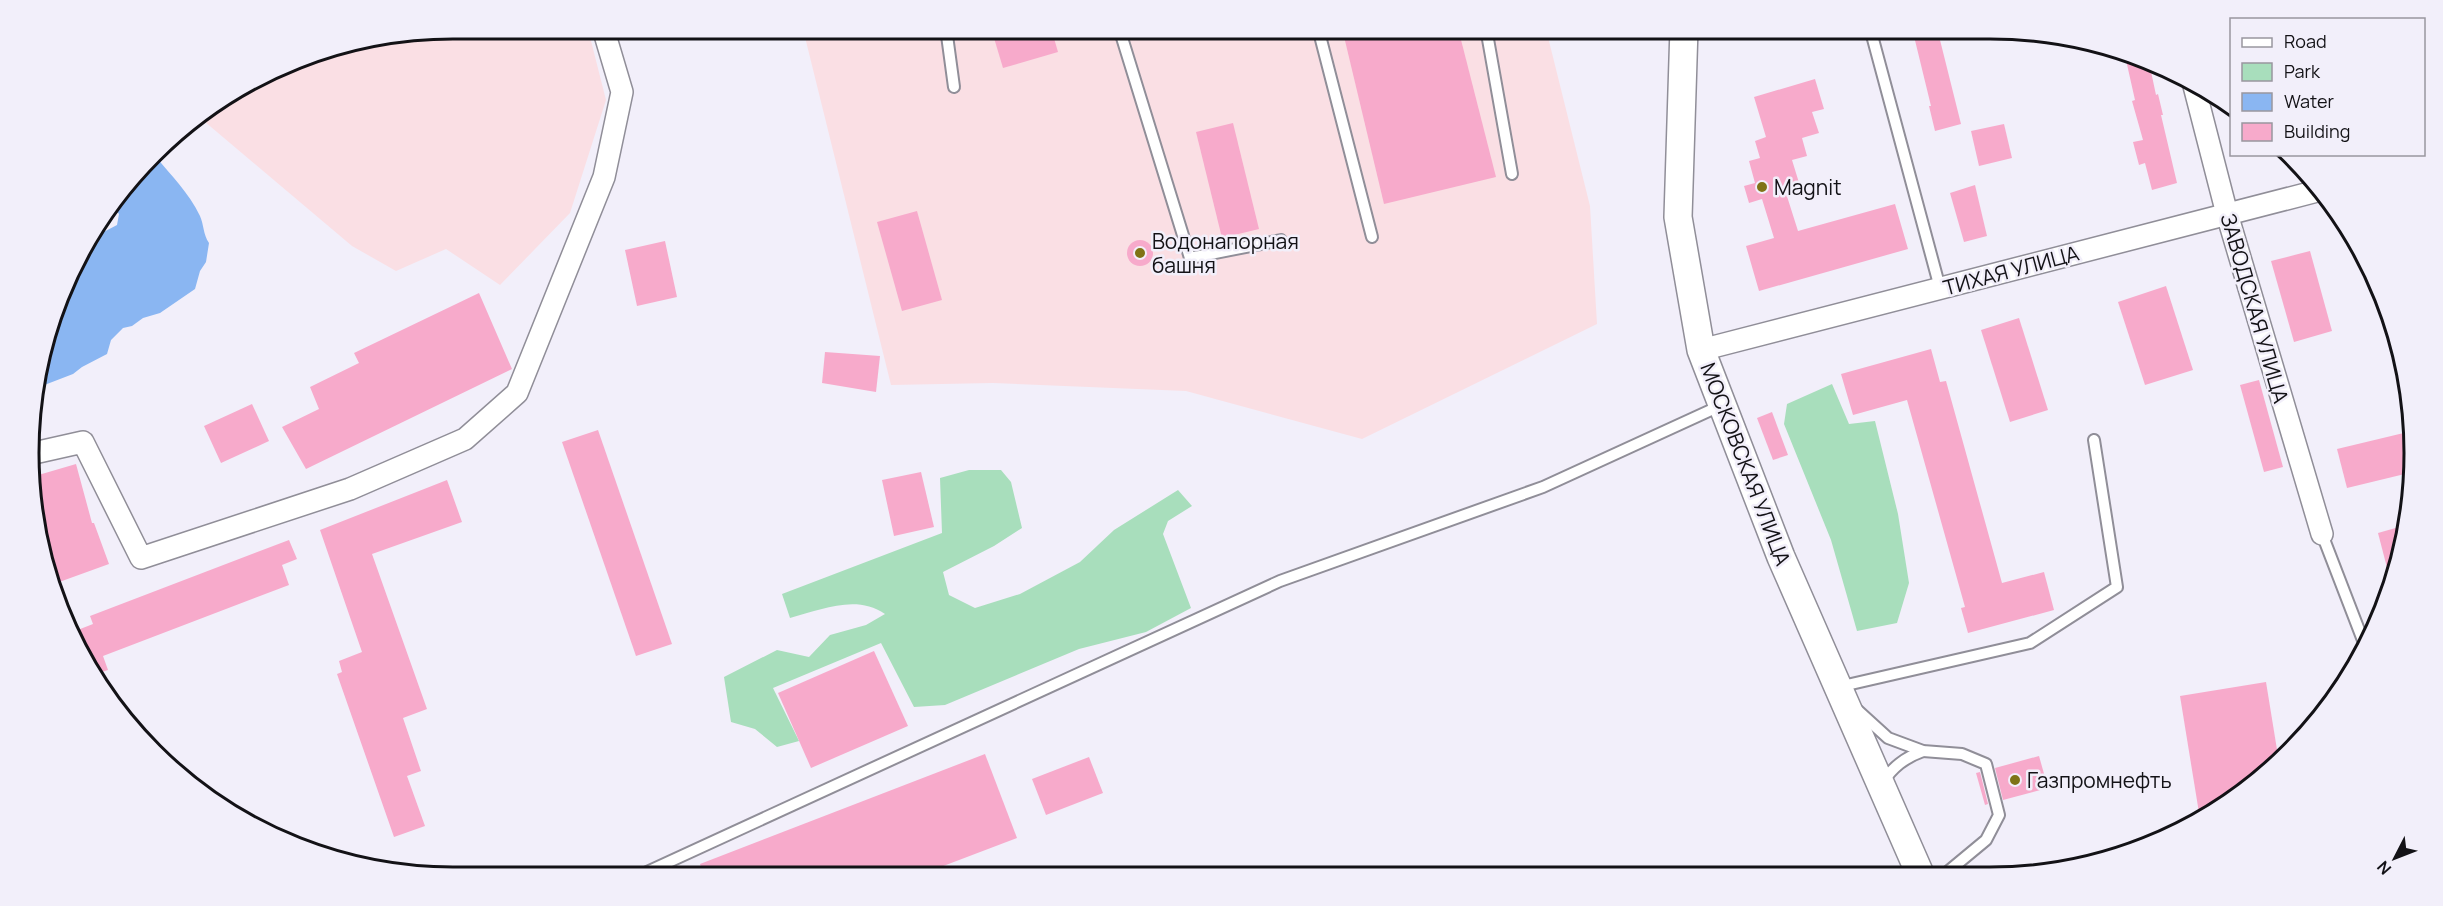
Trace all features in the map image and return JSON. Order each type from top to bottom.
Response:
[{"type":"street","points":[[39,452],[83,442],[141,558],[350,489],[465,439],[517,393],[604,177],[622,92],[606,39]]},
{"type":"street","name":"МОСКОВСКАЯ УЛИЦА","points":[[1684,39],[1678,217],[1701,350],[1781,557],[1917,867]]},
{"type":"street","name":"ЗАВОДСКАЯ УЛИЦА","points":[[2196,93],[2227,214],[2322,534]]},
{"type":"street","name":"ТИХАЯ УЛИЦА","points":[[1701,350],[2311,193]]},
{"type":"lane","points":[[947,39],[954,87]]},
{"type":"lane","points":[[1122,39],[1190,258],[1281,240]]},
{"type":"lane","points":[[1321,39],[1372,237]]},
{"type":"lane","points":[[1488,39],[1512,174]]},
{"type":"lane","points":[[1873,39],[1940,288]]},
{"type":"lane","points":[[658,867],[1280,580],[1543,487],[1722,405]]},
{"type":"lane","points":[[1841,694],[2030,643],[2117,587],[2094,440]]},
{"type":"lane","points":[[2322,534],[2361,636]]},
{"type":"lane","points":[[1841,694],[1888,738],[1923,751],[1962,753],[1986,764],[1999,815],[1986,840],[1953,867]]},
{"type":"lane","points":[[1881,785],[1889,773],[1905,758],[1923,751]]},
{"type":"shaded area","points":[[453,39],[591,39],[606,100],[570,213],[500,285],[446,249],[396,271],[352,246],[205,122],[246,94],[270,82],[320,61],[372,47]]},
{"type":"shaded area","points":[[805,39],[1548,39],[1590,206],[1597,324],[1362,439],[1186,391],[993,383],[891,385]]},
{"type":"green space","points":[[1832,384],[1849,424],[1875,421],[1898,514],[1909,583],[1897,623],[1857,631],[1831,540],[1784,424],[1787,404]]},
{"type":"green space","points":[[969,470],[1001,470],[1011,482],[1022,528],[994,546],[943,572],[949,595],[975,608],[1020,594],[1080,562],[1114,530],[1178,490],[1192,506],[1168,521],[1163,534],[1191,608],[1146,632],[1079,649],[945,705],[914,707],[881,643],[773,688],[799,741],[777,747],[755,729],[731,722],[724,677],[777,650],[809,657],[830,635],[866,625],[885,614],[874,608],[850,604],[790,618],[782,594],[942,533],[940,478]]},
{"type":"water","points":[[159,161],[196,208],[209,243],[206,262],[200,271],[195,289],[160,313],[123,328],[111,340],[107,354],[73,374],[45,385],[53,346],[71,295],[94,246],[103,232],[117,225],[119,214],[117,212],[125,201]]},
{"type":"building","points":[[994,39],[1054,39],[1058,52],[1003,68]]},
{"type":"building","points":[[1345,39],[1461,39],[1496,177],[1384,204]]},
{"type":"building","points":[[1915,39],[1940,39],[1961,124],[1935,131],[1929,106],[1931,106]]},
{"type":"building","points":[[2127,62],[2151,72],[2163,115],[2161,115],[2177,183],[2152,190],[2145,163],[2139,165],[2133,142],[2143,140],[2132,101],[2135,100]]},
{"type":"building","points":[[1815,79],[1824,109],[1812,112],[1819,133],[1802,138],[1807,156],[1792,160],[1800,186],[1785,190],[1798,231],[1895,204],[1908,249],[1759,291],[1746,246],[1774,238],[1762,199],[1749,203],[1744,186],[1755,183],[1749,161],[1760,158],[1755,141],[1766,137],[1754,97]]},
{"type":"building","points":[[1233,123],[1259,229],[1222,238],[1196,132]]},
{"type":"building","points":[[2004,124],[2012,158],[1979,166],[1971,131]]},
{"type":"building","points":[[1975,185],[1987,236],[1964,242],[1950,193]]},
{"type":"building","points":[[917,211],[942,300],[902,311],[877,222]]},
{"type":"building","name":"Водонапорная башня","points":[[1140,240],[1149,244],[1153,253],[1149,262],[1140,266],[1131,262],[1127,253],[1131,244]]},
{"type":"building","points":[[665,241],[677,297],[637,306],[625,250]]},
{"type":"building","points":[[2310,251],[2332,331],[2294,342],[2271,261]]},
{"type":"building","points":[[2166,286],[2193,370],[2145,385],[2118,302]]},
{"type":"building","points":[[479,293],[512,369],[306,469],[282,427],[319,409],[310,387],[359,363],[354,353]]},
{"type":"building","points":[[2019,318],[2048,410],[2010,422],[1981,330]]},
{"type":"building","points":[[1931,349],[1940,382],[1946,381],[2002,583],[2044,572],[2054,610],[1968,633],[1961,608],[1965,607],[1907,400],[1853,415],[1841,374]]},
{"type":"building","points":[[825,352],[880,356],[876,392],[822,383]]},
{"type":"building","points":[[2259,380],[2283,467],[2264,472],[2240,385]]},
{"type":"building","points":[[252,404],[269,441],[221,463],[204,426]]},
{"type":"building","points":[[1772,412],[1788,455],[1773,460],[1757,418]]},
{"type":"building","points":[[598,430],[672,644],[636,656],[562,442]]},
{"type":"building","points":[[2403,433],[2403,474],[2347,488],[2337,449]]},
{"type":"building","points":[[76,464],[92,523],[94,523],[109,564],[60,582],[47,534],[40,475]]},
{"type":"building","points":[[921,472],[934,527],[894,536],[882,480]]},
{"type":"building","points":[[447,480],[462,522],[372,554],[427,709],[403,718],[421,771],[407,776],[425,826],[394,837],[337,674],[342,672],[339,661],[362,652],[320,530]]},
{"type":"building","points":[[2397,528],[2387,569],[2378,533]]},
{"type":"building","points":[[289,540],[297,559],[282,565],[289,585],[103,656],[108,670],[102,672],[79,629],[93,624],[90,616]]},
{"type":"building","points":[[874,651],[908,726],[811,768],[778,693]]},
{"type":"building","points":[[2266,682],[2277,751],[2242,781],[2199,811],[2180,696]]},
{"type":"building","points":[[985,754],[1017,838],[941,867],[701,867],[700,864]]},
{"type":"building","points":[[2039,756],[2048,788],[2003,800],[1995,768]]},
{"type":"building","points":[[1089,757],[1103,793],[1046,815],[1032,779]]},
{"type":"building","points":[[1980,772],[1988,804],[1985,805],[1976,773]]},
{"type":"place","name":"Magnit","points":[[1762,187]]},
{"type":"place","name":"Водонапорная башня","points":[[1140,253]]},
{"type":"place","name":"Газпромнефть","points":[[2015,780]]}]
